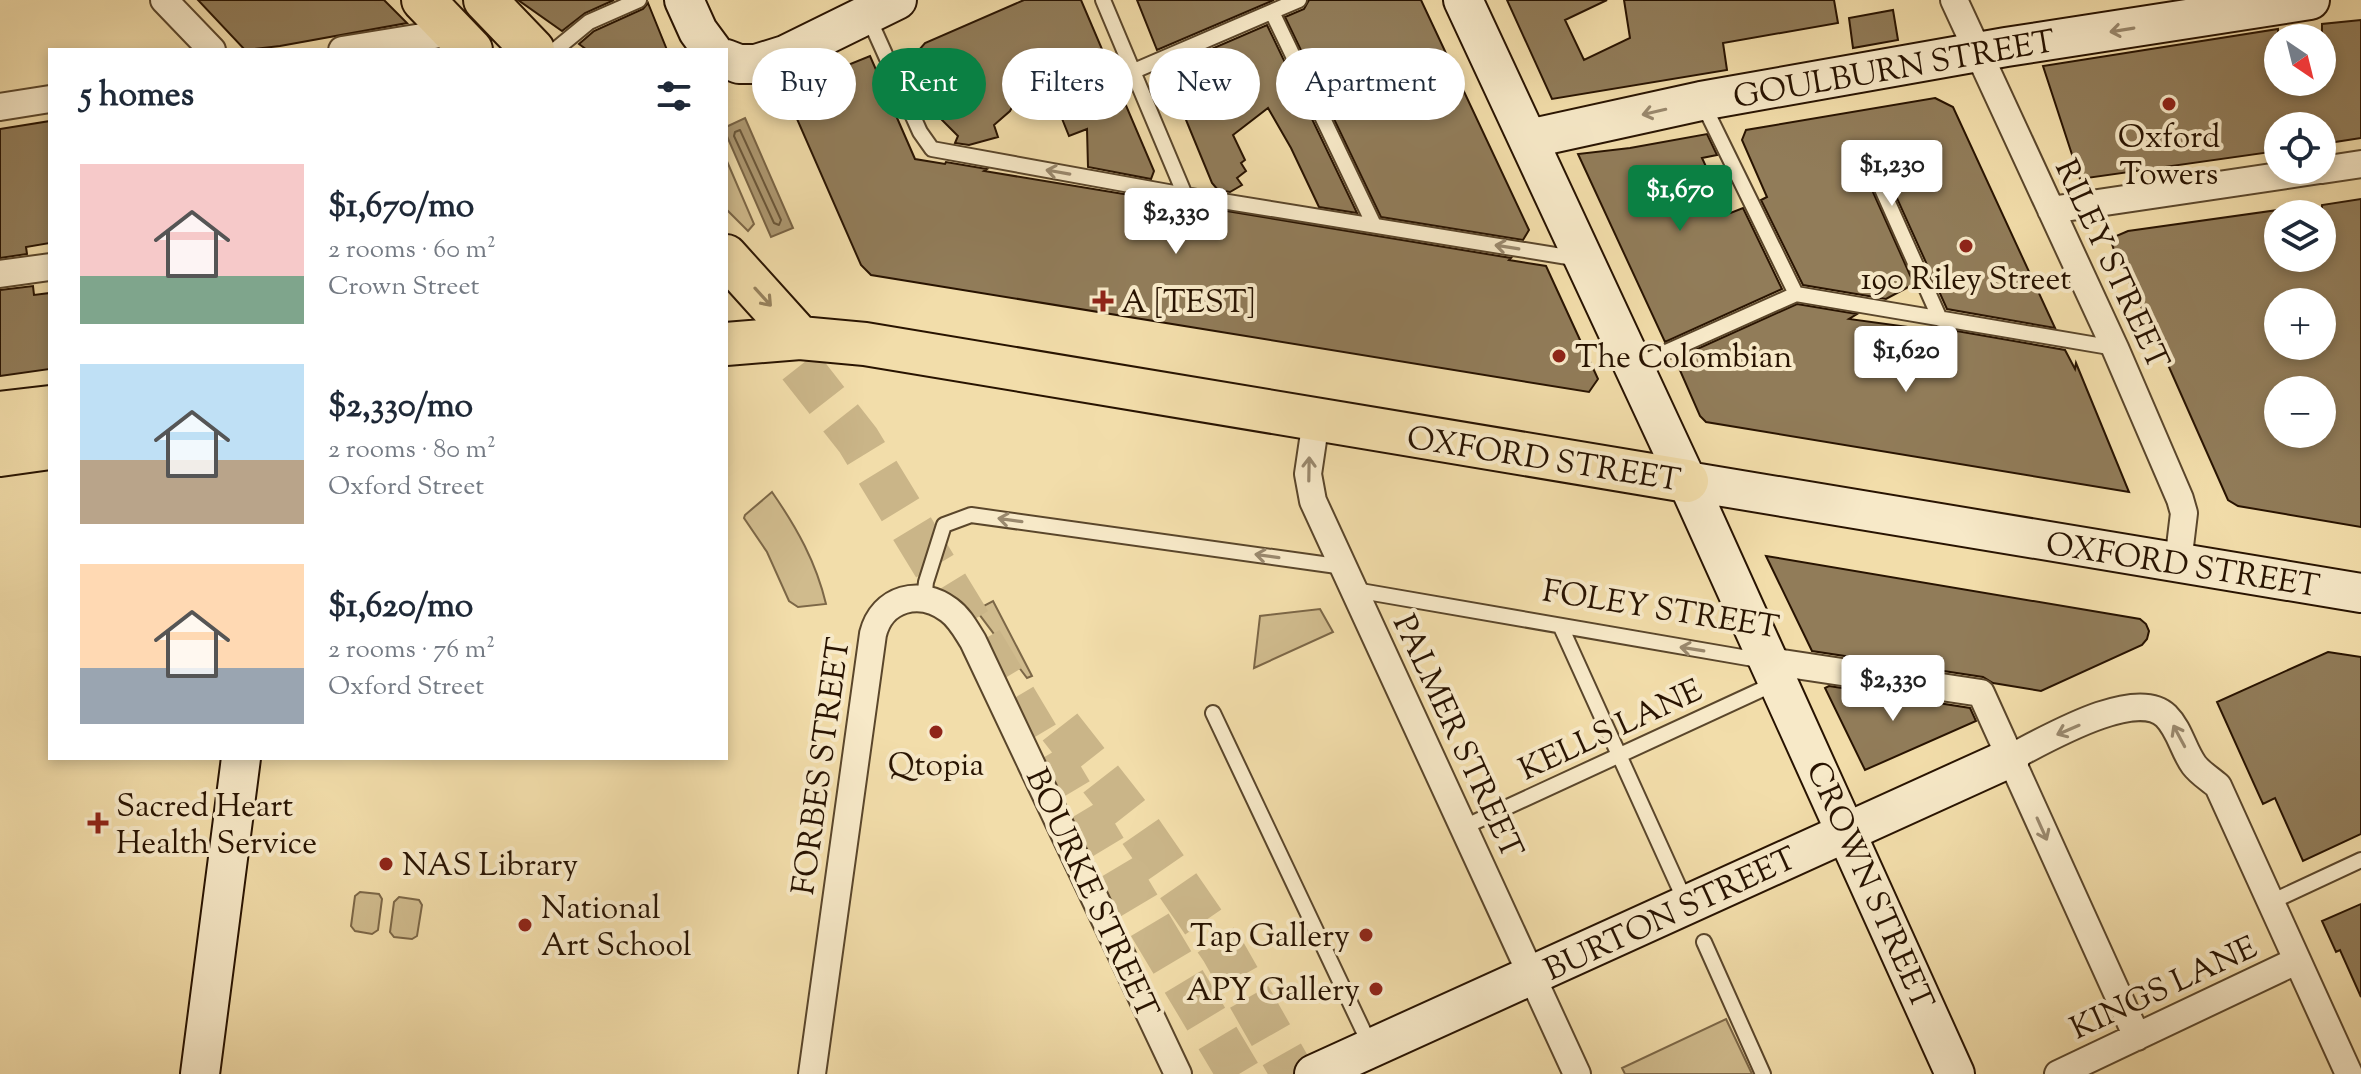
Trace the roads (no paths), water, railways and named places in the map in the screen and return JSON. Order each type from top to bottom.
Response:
[{"type":"main road","points":[[423,0],[462,41]]},
{"type":"main road","points":[[485,0],[531,48]]},
{"type":"main road","points":[[728,258],[800,338]]},
{"type":"main road","name":"OXFORD STREET","points":[[734,333],[865,344],[1687,481]]},
{"type":"main road","points":[[0,413],[48,407]]},
{"type":"main road","points":[[0,455],[48,448]]},
{"type":"street","points":[[164,0],[210,48]]},
{"type":"street","points":[[684,0],[704,41],[713,48]]},
{"type":"street","name":"CROWN STREET","points":[[1463,0],[1687,481],[1955,1074]]},
{"type":"street","name":"RILEY STREET","points":[[1954,0],[2115,348],[2180,499],[2184,513],[2178,563]]},
{"type":"street","name":"GOULBURN STREET","points":[[1528,139],[1701,101],[2310,0]]},
{"type":"street","points":[[728,59],[756,64],[785,55],[883,5]]},
{"type":"street","points":[[369,48],[462,41]]},
{"type":"street","points":[[0,107],[48,99]]},
{"type":"street","points":[[2336,168],[2361,164]]},
{"type":"street","points":[[2051,210],[2264,178]]},
{"type":"street","points":[[0,274],[48,267]]},
{"type":"street","name":"PALMER STREET","points":[[1316,420],[1309,457],[1309,486],[1313,501],[1577,1074]]},
{"type":"street","name":"OXFORD STREET","points":[[1687,481],[2361,593]]},
{"type":"street","name":"BOURKE STREET","points":[[924,599],[939,604],[958,618],[973,641],[1178,1074]]},
{"type":"street","name":"FORBES STREET","points":[[812,1074],[873,634],[887,608],[899,600],[924,599]]},
{"type":"street","name":"FOLEY STREET","points":[[1774,671],[1981,693],[2010,758]]},
{"type":"street","name":"BURTON STREET","points":[[1314,1074],[2046,739],[2100,716],[2128,708],[2149,708],[2163,713],[2173,724],[2194,765],[2218,786],[2271,902]]},
{"type":"street","points":[[2010,758],[2137,1037]]},
{"type":"street","points":[[200,1074],[241,760]]},
{"type":"street","points":[[2271,902],[2349,1074]]},
{"type":"street","name":"KINGS LANE","points":[[2058,1074],[2296,961]]},
{"type":"lane","points":[[557,48],[589,22],[639,0]]},
{"type":"lane","points":[[1103,0],[1185,195]]},
{"type":"lane","points":[[1134,71],[1299,0]]},
{"type":"lane","points":[[883,5],[920,132],[932,149],[1185,195],[1584,259]]},
{"type":"lane","points":[[1272,12],[1374,225]]},
{"type":"lane","points":[[1701,101],[1796,294]]},
{"type":"lane","points":[[1882,189],[1940,319]]},
{"type":"lane","points":[[1633,366],[1796,294],[2115,348]]},
{"type":"lane","name":"FOLEY STREET","points":[[924,599],[926,582],[944,525],[971,515],[1350,579],[1774,671]]},
{"type":"lane","points":[[1561,627],[1688,905]]},
{"type":"lane","name":"KELLS LANE","points":[[1464,827],[1619,755],[1774,671]]},
{"type":"lane","points":[[1213,713],[1371,1047]]},
{"type":"lane","points":[[2271,902],[2361,860]]},
{"type":"lane","points":[[1704,942],[1763,1074]]},
{"type":"water","points":[[745,118],[793,228],[771,237],[728,139],[728,126]]},
{"type":"tunnel","points":[[759,314],[858,440],[1239,1074]]},
{"type":"tunnel","points":[[1060,727],[1132,819],[1222,949],[1293,1074]]},
{"type":"place","name":"Oxford Towers","points":[[2169,104]]},
{"type":"place","name":"190 Riley Street","points":[[1966,246]]},
{"type":"place","name":"A [TEST]","points":[[1103,301]]},
{"type":"place","name":"The Colombian","points":[[1559,356]]},
{"type":"place","name":"Qtopia","points":[[936,732]]},
{"type":"place","name":"Sacred Heart Health Service","points":[[98,823]]},
{"type":"place","name":"NAS Library","points":[[386,864]]},
{"type":"place","name":"National Art School","points":[[525,925]]},
{"type":"place","name":"Tap Gallery","points":[[1366,935]]},
{"type":"place","name":"APY Gallery","points":[[1376,989]]}]
